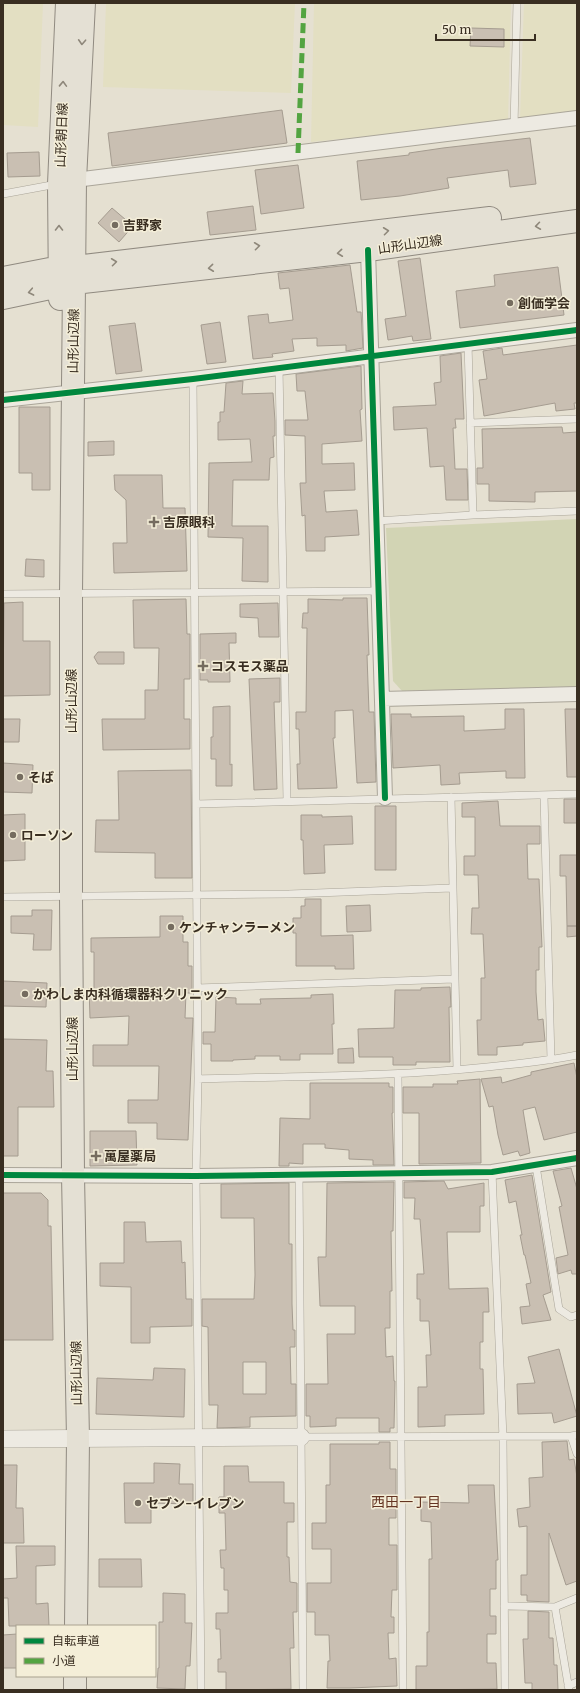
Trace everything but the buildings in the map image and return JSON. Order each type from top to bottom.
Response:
[{"type":"main road","name":"山形朝日線","points":[[67,3],[67,276]]},
{"type":"main road","name":"山形朝日線","points":[[67,182],[84,3]]},
{"type":"main road","name":"山形山辺線","points":[[67,276],[577,207]]},
{"type":"main road","name":"山形山辺線","points":[[67,276],[368,250],[577,221]]},
{"type":"main road","name":"山形山辺線","points":[[67,276],[65,896],[68,1175],[76,1625]]},
{"type":"main road","points":[[3,278],[67,276]]},
{"type":"main road","points":[[3,298],[67,276]]},
{"type":"main road","name":"山形山辺線","points":[[66,1625],[72,1439]]},
{"type":"main road","points":[[66,1677],[66,1690]]},
{"type":"main road","points":[[75,1677],[75,1690]]},
{"type":"street","points":[[67,182],[577,118]]},
{"type":"street","points":[[368,250],[385,798]]},
{"type":"street","points":[[3,400],[193,379],[371,355],[577,330]]},
{"type":"street","points":[[382,698],[577,694]]},
{"type":"street","points":[[3,1175],[196,1176],[492,1172],[536,1166],[577,1158]]},
{"type":"street","points":[[3,1439],[301,1437]]},
{"type":"lane","points":[[514,126],[518,3]]},
{"type":"lane","points":[[3,194],[67,182]]},
{"type":"lane","points":[[468,344],[473,515]]},
{"type":"lane","points":[[279,367],[287,801]]},
{"type":"lane","points":[[193,379],[198,1079],[196,1176],[201,1690]]},
{"type":"lane","points":[[470,423],[577,419]]},
{"type":"lane","points":[[376,521],[577,511]]},
{"type":"lane","points":[[3,594],[194,592],[283,593],[378,591]]},
{"type":"lane","points":[[196,804],[577,794]]},
{"type":"lane","points":[[544,796],[551,1060]]},
{"type":"lane","points":[[451,797],[457,1070]]},
{"type":"lane","points":[[3,897],[289,894],[452,888]]},
{"type":"lane","points":[[197,988],[454,979]]},
{"type":"lane","points":[[198,1079],[398,1074],[457,1070],[551,1060],[577,1054]]},
{"type":"lane","points":[[398,1074],[403,1690]]},
{"type":"lane","points":[[536,1166],[559,1309],[571,1317],[577,1315]]},
{"type":"lane","points":[[492,1172],[503,1438],[505,1690]]},
{"type":"lane","points":[[299,1174],[303,1690]]},
{"type":"lane","points":[[301,1437],[503,1438],[574,1436],[577,1454]]},
{"type":"lane","points":[[504,1606],[556,1607],[577,1598]]},
{"type":"lane","points":[[556,1607],[568,1688],[577,1682]]},
{"type":"shaded area","points":[[3,3],[43,3],[38,127],[3,125]]},
{"type":"shaded area","points":[[106,3],[295,3],[291,93],[103,87]]},
{"type":"shaded area","points":[[314,3],[511,3],[508,122],[311,142]]},
{"type":"shaded area","points":[[524,3],[577,3],[577,112],[520,119]]},
{"type":"green space","points":[[577,519],[577,687],[402,691],[393,681],[386,528]]},
{"type":"marked path","points":[[298,153],[304,3]]},
{"type":"cycle path","points":[[368,250],[385,798]]},
{"type":"cycle path","points":[[3,400],[193,379],[577,330]]},
{"type":"cycle path","points":[[3,1175],[196,1176],[492,1172],[577,1158]]},
{"type":"place","name":"吉野家","points":[[115,225]]},
{"type":"place","name":"創価学会","points":[[510,303]]},
{"type":"place","name":"吉原眼科","points":[[154,522]]},
{"type":"place","name":"コスモス薬品","points":[[203,666]]},
{"type":"place","name":"そば","points":[[20,777]]},
{"type":"place","name":"ローソン","points":[[13,835]]},
{"type":"place","name":"ケンチャンラーメン","points":[[171,927]]},
{"type":"place","name":"かわしま内科循環器科クリニック","points":[[25,994]]},
{"type":"place","name":"萬屋薬局","points":[[96,1156]]},
{"type":"place","name":"セブン-イレブン","points":[[138,1503]]},
{"type":"district","name":"西田一丁目","points":[[406,1502]]}]
